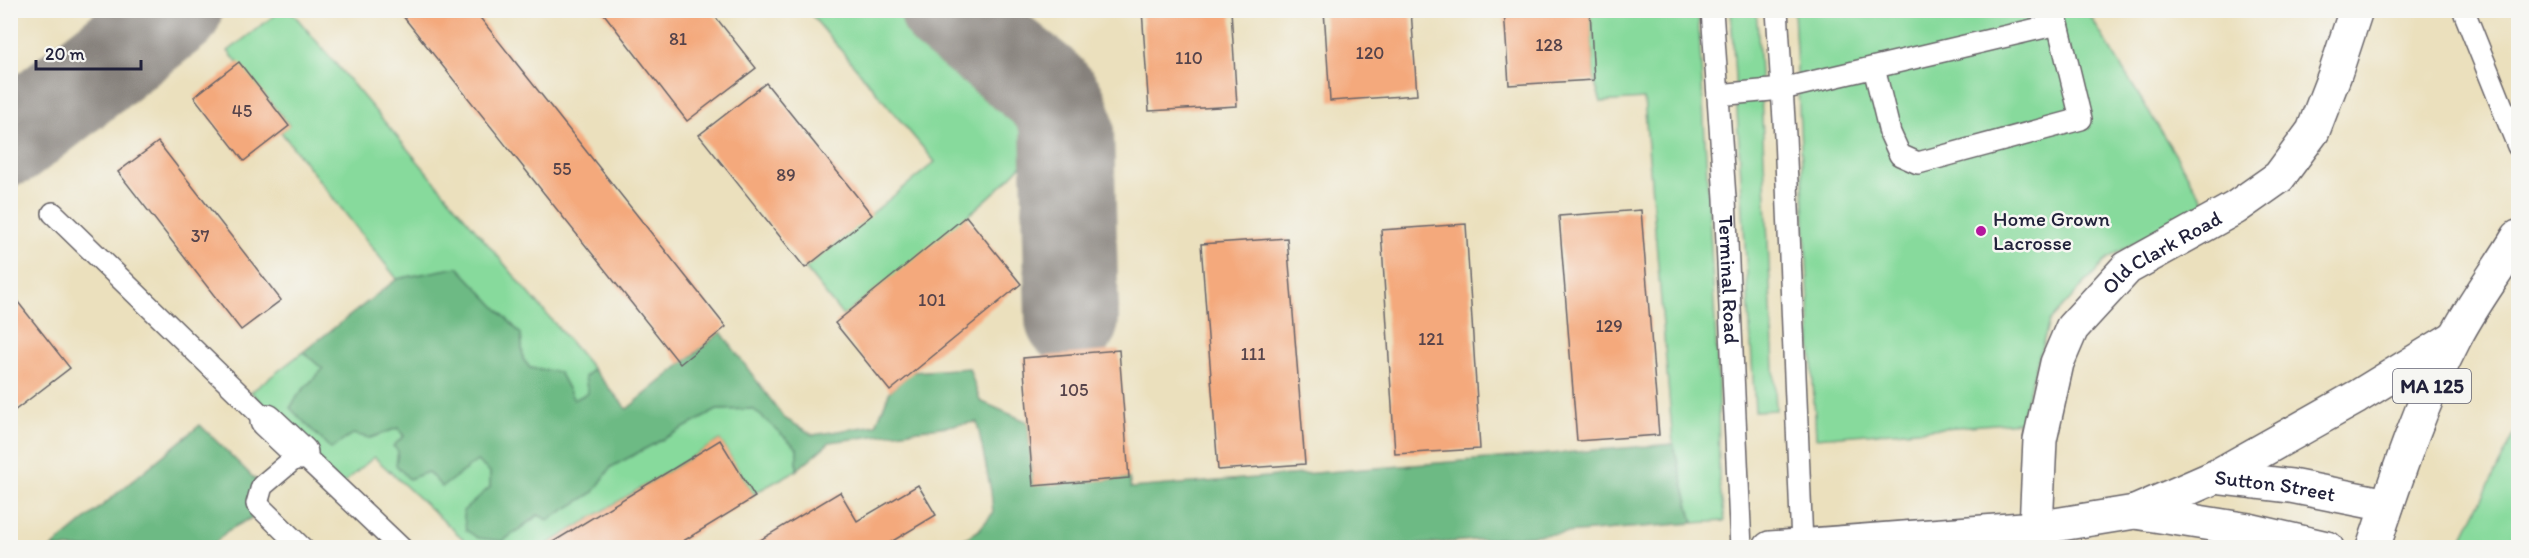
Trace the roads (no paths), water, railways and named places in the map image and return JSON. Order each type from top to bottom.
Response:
[{"type":"main road","name":"Old Clark Road","points":[[2036,538],[2040,440],[2056,363],[2073,328],[2127,268],[2235,208],[2279,177],[2313,130],[2335,74],[2356,10]]},
{"type":"main road","name":"MA 125","points":[[2373,548],[2414,427],[2455,337],[2518,237]]},
{"type":"main road","points":[[2215,477],[2357,397],[2455,337]]},
{"type":"main road","points":[[267,421],[301,453]]},
{"type":"main road","name":"Sutton Street","points":[[1770,548],[1802,544],[2036,538],[2134,512],[2215,477],[2291,486],[2387,506]]},
{"type":"main road","name":"Sutton Street","points":[[2134,512],[2249,530],[2327,548]]},
{"type":"main road","points":[[2134,512],[2213,548]]},
{"type":"lane","name":"Terminal Road","points":[[1712,10],[1740,548]]},
{"type":"lane","points":[[1777,10],[1802,544]]},
{"type":"lane","points":[[2466,10],[2465,14],[2518,146]]},
{"type":"lane","points":[[1718,95],[1782,89],[2058,24],[2081,119],[1918,163],[1900,155],[1890,133],[1874,68]]},
{"type":"lane","points":[[52,213],[267,421]]},
{"type":"lane","points":[[302,548],[257,504],[262,486],[301,453],[401,548]]},
{"type":"place","name":"Home Grown Lacrosse","points":[[1981,231]]}]
